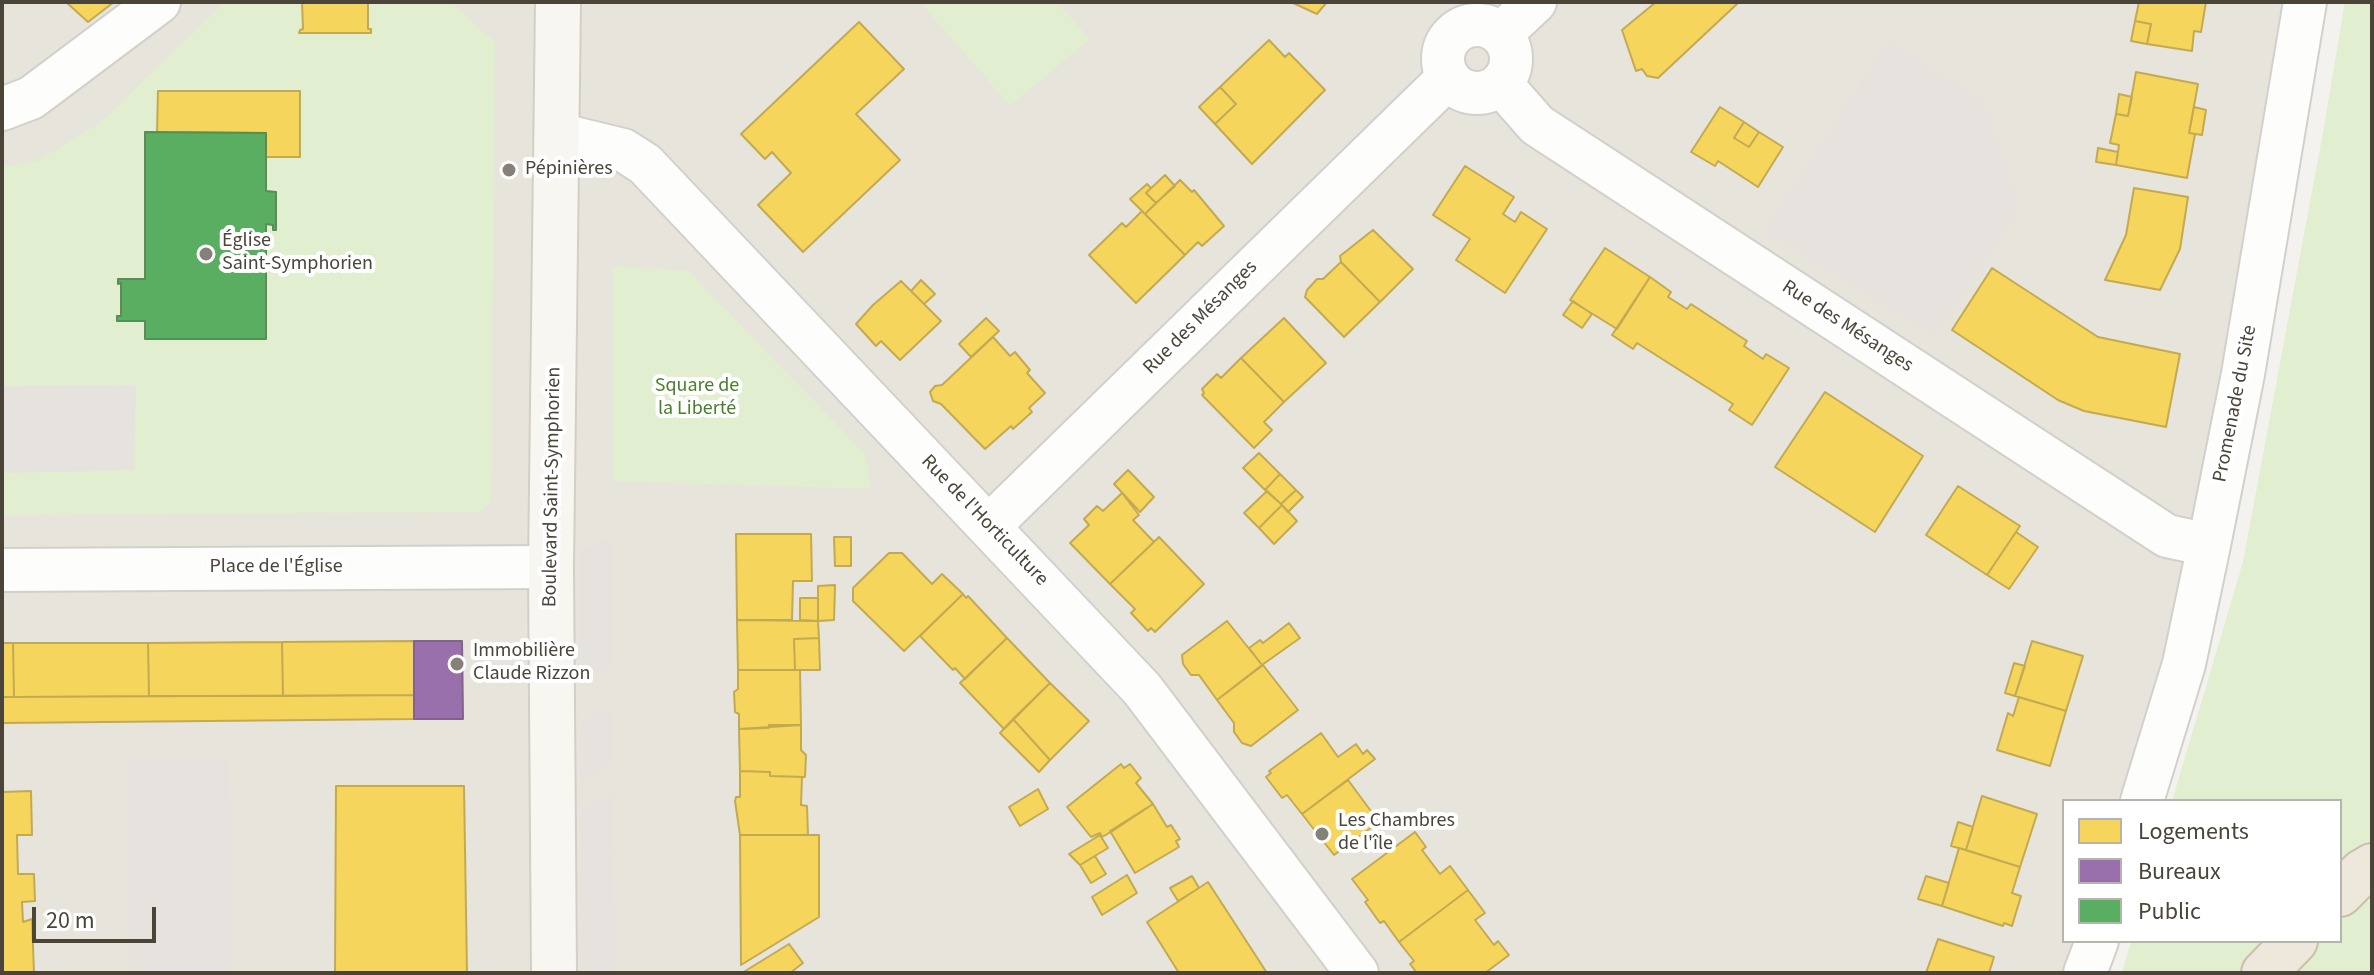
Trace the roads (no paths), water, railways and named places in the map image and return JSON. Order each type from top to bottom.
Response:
[{"type":"highway","points":[[2342,892],[2372,866]]},
{"type":"highway","points":[[2264,973],[2293,943]]},
{"type":"main road","name":"Boulevard Saint-Symphorien","points":[[554,973],[551,567],[558,2]]},
{"type":"street","points":[[2,109],[31,98],[159,2]]},
{"type":"street","points":[[1501,34],[1535,2]]},
{"type":"street","name":"Promenade du Site","points":[[2143,799],[2184,664],[2209,545],[2243,374],[2305,2]]},
{"type":"street","points":[[1446,17],[1493,28],[1501,34],[1512,53],[1508,74],[1501,84],[1484,93],[1473,93],[1455,85],[1448,78],[1443,59],[1446,17]]},
{"type":"street","name":"Rue des Mésanges","points":[[989,526],[1448,78]]},
{"type":"street","name":"Rue des Mésanges","points":[[1501,84],[1537,125],[2167,536],[2209,545]]},
{"type":"street","name":"Rue de l'Horticulture","points":[[557,134],[623,150],[645,164],[1142,689],[1357,973]]},
{"type":"street","name":"Place de l'Église","points":[[2,570],[551,567]]},
{"type":"street","points":[[2085,973],[2096,943]]},
{"type":"place","name":"Pépinières","points":[[509,170]]},
{"type":"place","name":"Église Saint-Symphorien","points":[[206,254]]},
{"type":"place","name":"Immobilière Claude Rizzon","points":[[457,664]]},
{"type":"place","name":"Les Chambres de l'île","points":[[1322,834]]},
{"type":"park label","name":"Square de la Liberté","points":[[697,398]]}]
